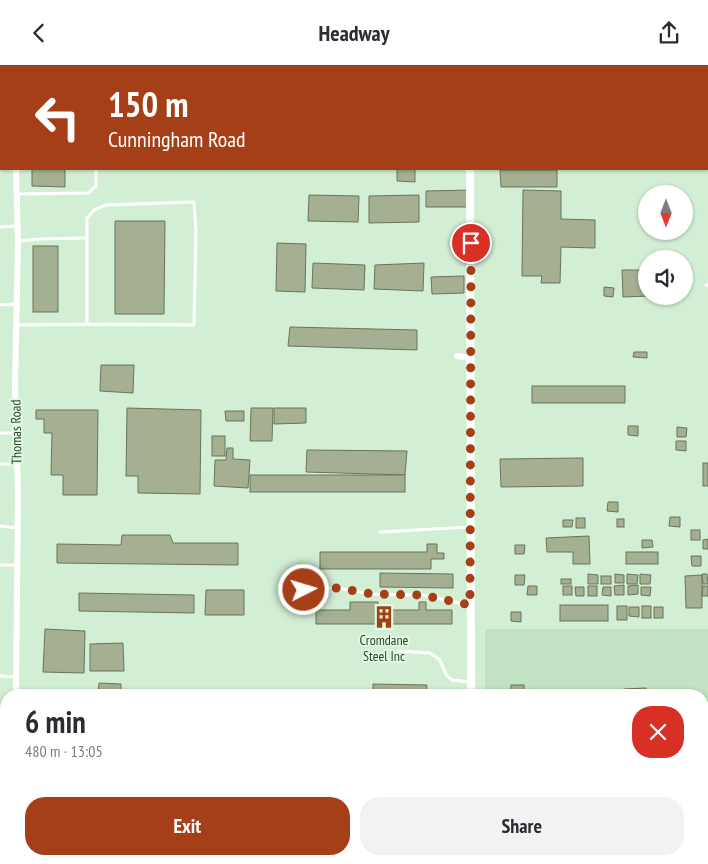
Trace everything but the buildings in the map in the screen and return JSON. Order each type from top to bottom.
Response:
[{"type":"street","name":"Thomas Road","points":[[16,170],[18,226],[16,304],[16,689]]},
{"type":"street","points":[[470,170],[471,689]]},
{"type":"street","points":[[457,356],[470,357]]},
{"type":"lane","points":[[17,194],[88,193],[96,186],[96,170]]},
{"type":"lane","points":[[16,325],[194,325],[196,230],[194,202],[106,205],[94,210],[86,218],[87,324]]},
{"type":"lane","points":[[0,227],[18,226]]},
{"type":"lane","points":[[18,241],[29,239],[86,238]]},
{"type":"lane","points":[[0,305],[16,304]]},
{"type":"lane","points":[[0,433],[16,433]]},
{"type":"lane","points":[[0,465],[17,464]]},
{"type":"lane","points":[[0,526],[17,528]]},
{"type":"lane","points":[[380,533],[470,527]]},
{"type":"lane","points":[[0,565],[16,565]]},
{"type":"lane","points":[[291,592],[318,588],[338,588],[372,594],[422,595],[470,605]]},
{"type":"lane","points":[[398,651],[430,653],[439,659],[447,676],[452,680],[471,682]]},
{"type":"lane","points":[[0,676],[17,677]]},
{"type":"shaded area","points":[[485,629],[708,629],[708,689],[485,689]]},
{"type":"place","name":"Cromdane Steel Inc","points":[[384,617]]},
{"type":"route","points":[[304,590],[338,588],[372,594],[422,595],[470,605],[471,243]]}]
